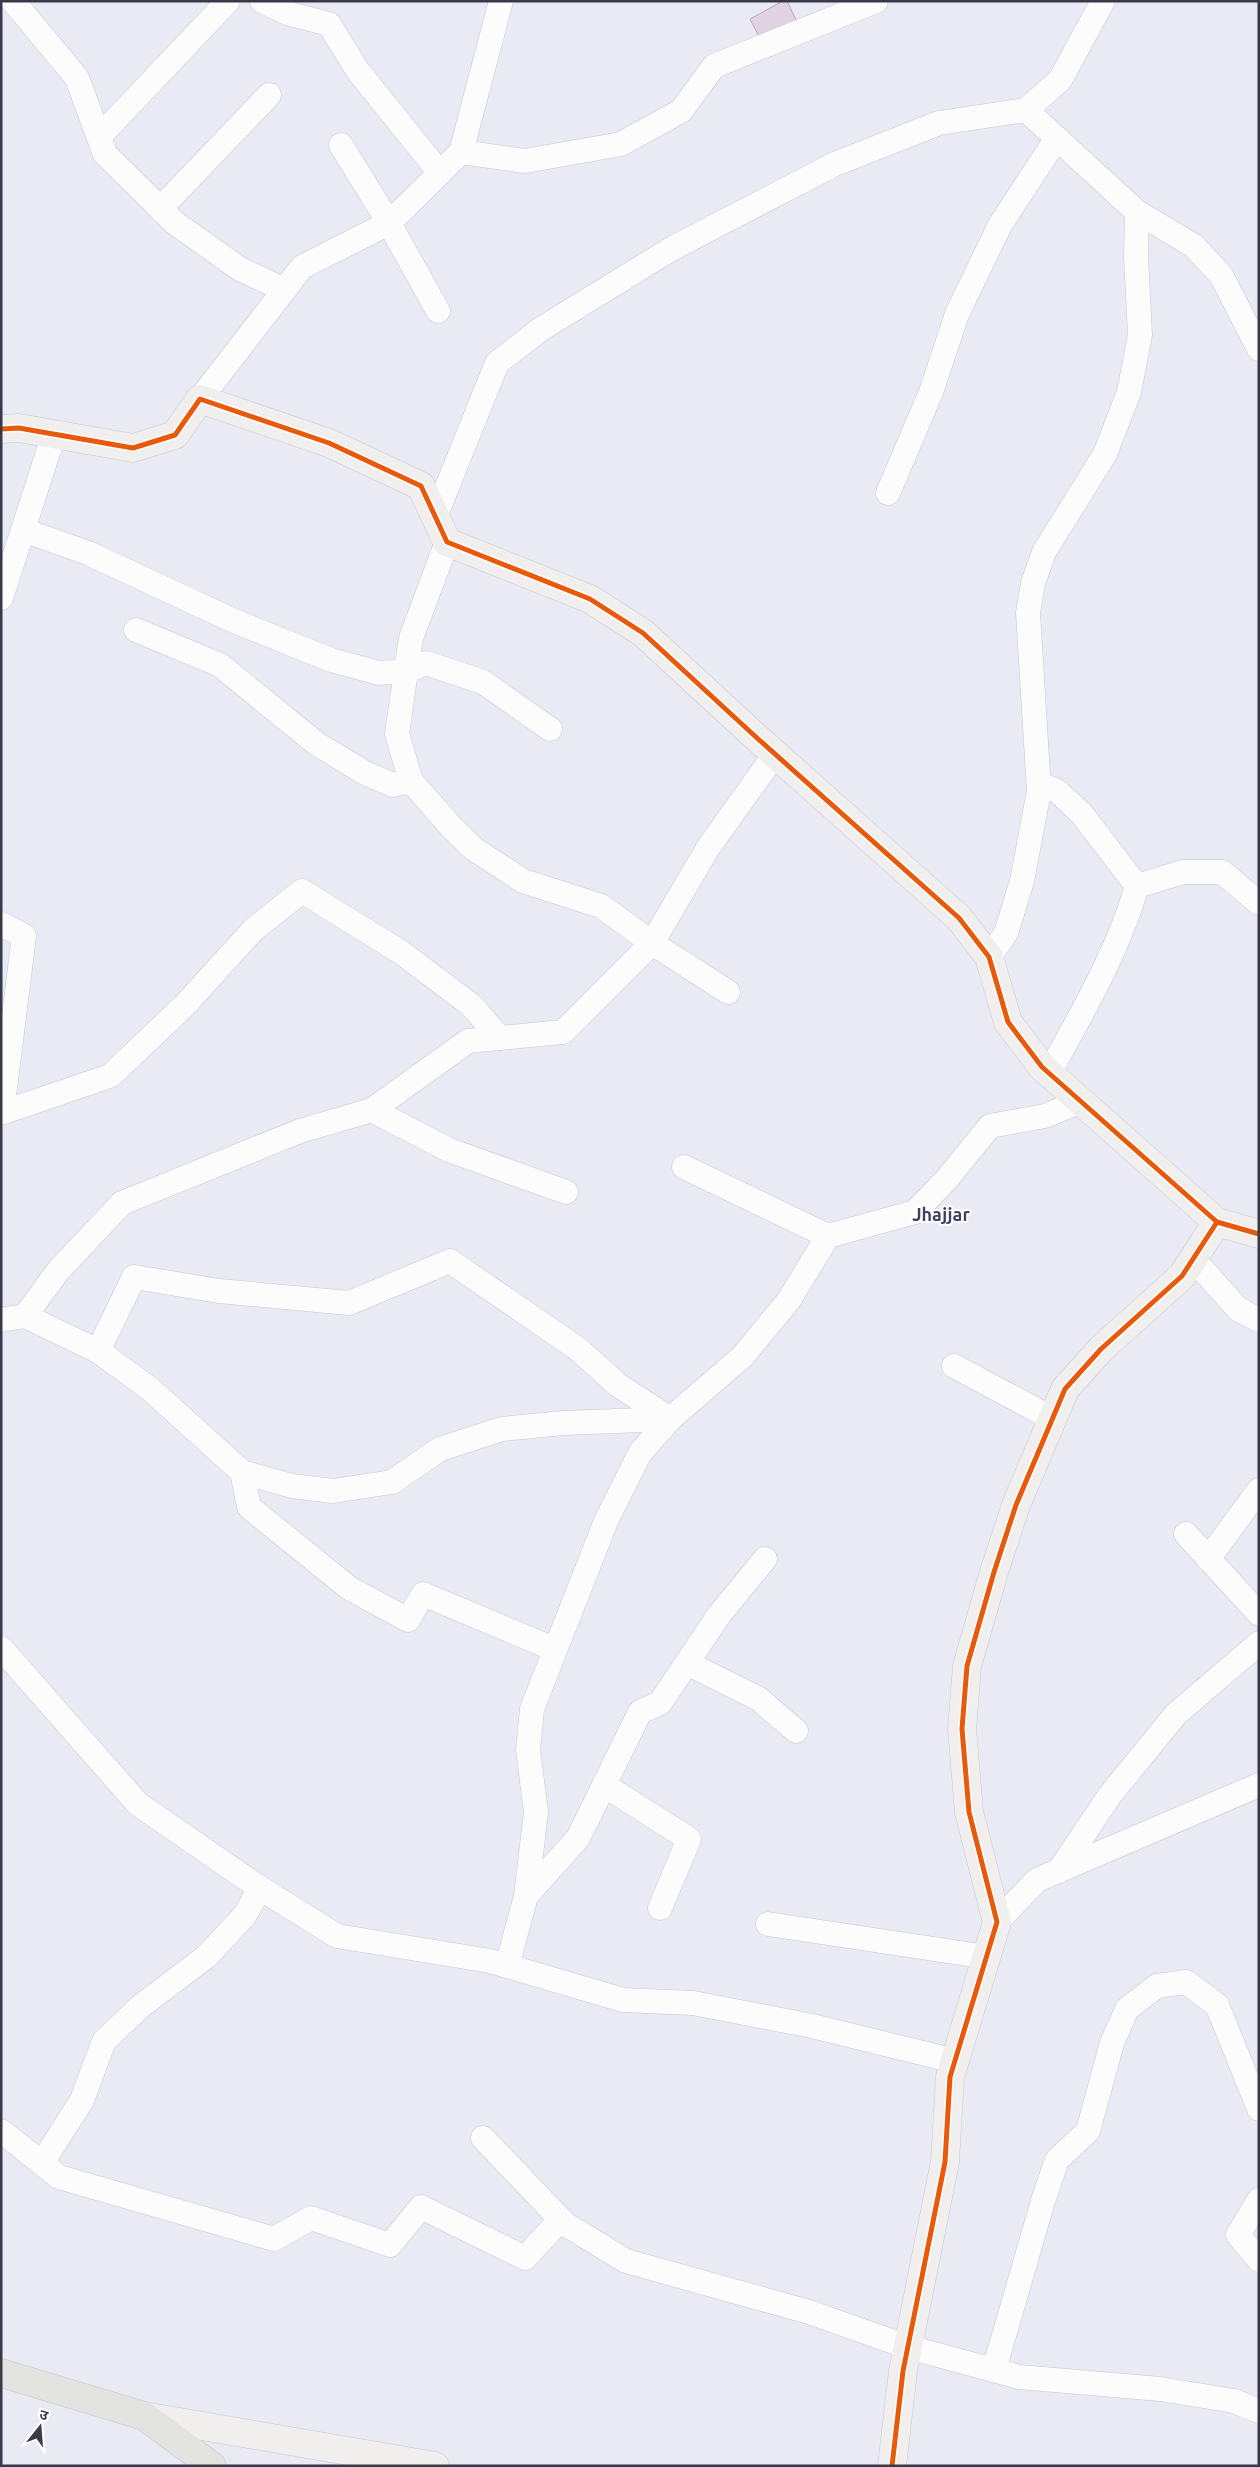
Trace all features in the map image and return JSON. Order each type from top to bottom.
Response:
[{"type":"main road","points":[[1,2373],[144,2416],[212,2466]]},
{"type":"street","points":[[13,1],[77,78],[105,154],[175,224],[240,269],[285,290]]},
{"type":"street","points":[[99,137],[228,1]]},
{"type":"street","points":[[262,1],[290,14],[329,24],[358,71],[440,173]]},
{"type":"street","points":[[461,152],[525,161],[621,144],[680,111],[714,66],[876,1]]},
{"type":"street","points":[[435,517],[497,362],[541,329],[673,248],[835,164],[939,123],[1026,110],[1060,80],[1103,1]]},
{"type":"street","points":[[1,429],[18,428],[133,448],[175,435],[200,399],[302,267],[389,223],[461,152],[500,2]]},
{"type":"street","points":[[160,209],[269,95]]},
{"type":"street","points":[[1026,110],[1136,212],[1194,246],[1221,275],[1259,350]]},
{"type":"street","points":[[888,493],[931,392],[957,314],[1000,225],[1057,138]]},
{"type":"street","points":[[341,145],[389,223],[438,311]]},
{"type":"street","points":[[989,957],[1006,933],[1022,881],[1038,784],[1028,613],[1033,583],[1044,552],[1105,454],[1129,392],[1140,334],[1136,212]]},
{"type":"street","points":[[200,399],[329,442],[421,486],[447,542],[590,599],[643,633],[959,918],[989,957],[1008,1022],[1049,1072],[1217,1222],[1259,1234]]},
{"type":"street","points":[[1,598],[54,434]]},
{"type":"street","points":[[24,530],[88,553],[232,620],[331,660],[379,673],[406,671],[426,663],[483,682],[550,729]]},
{"type":"street","points":[[447,542],[411,638],[406,671],[397,734],[411,781],[453,829],[474,849],[523,881],[601,906],[652,943],[728,992]]},
{"type":"street","points":[[136,630],[220,665],[310,739],[365,773],[393,785],[411,781]]},
{"type":"street","points":[[25,1316],[58,1271],[122,1203],[300,1131],[372,1110],[468,1041],[563,1032],[652,943],[708,848],[775,754]]},
{"type":"street","points":[[1038,784],[1057,791],[1081,813],[1137,886]]},
{"type":"street","points":[[1137,886],[1183,872],[1222,872],[1259,903]]},
{"type":"street","points":[[1049,1072],[1087,1004],[1130,911],[1137,886]]},
{"type":"street","points":[[1,924],[24,936],[2,1113],[110,1076],[184,1006],[253,930],[302,891],[402,953],[471,1005],[500,1038]]},
{"type":"street","points":[[684,1167],[828,1236],[915,1212],[946,1180],[990,1126],[1045,1116],[1081,1101]]},
{"type":"street","points":[[372,1110],[449,1150],[566,1192]]},
{"type":"street","points":[[997,1922],[969,1812],[962,1729],[967,1666],[994,1572],[1016,1505],[1065,1389],[1101,1349],[1182,1276],[1217,1222]]},
{"type":"street","points":[[507,1966],[526,1896],[536,1812],[528,1750],[532,1709],[554,1649],[606,1522],[640,1453],[670,1418],[743,1356],[789,1300],[828,1236]]},
{"type":"street","points":[[1194,1260],[1238,1309],[1259,1320]]},
{"type":"street","points":[[98,1350],[134,1277],[219,1292],[348,1303],[450,1261],[578,1349],[618,1385],[670,1418]]},
{"type":"street","points":[[1,1320],[25,1316],[98,1350],[149,1388],[242,1472],[292,1486],[333,1491],[392,1482],[440,1449],[502,1429],[563,1423],[670,1418]]},
{"type":"street","points":[[954,1366],[1052,1419]]},
{"type":"street","points":[[242,1472],[249,1507],[349,1588],[408,1620],[423,1594],[554,1649]]},
{"type":"street","points":[[1208,1559],[1259,1490]]},
{"type":"street","points":[[1186,1534],[1259,1614]]},
{"type":"street","points":[[526,1896],[578,1838],[640,1712],[660,1704],[720,1615],[765,1559]]},
{"type":"street","points":[[1059,1871],[1110,1795],[1176,1714],[1259,1642]]},
{"type":"street","points":[[1,1648],[138,1804],[260,1888],[337,1936],[490,1961],[623,2000],[693,2003],[812,2026],[955,2061]]},
{"type":"street","points":[[687,1663],[759,1699],[796,1731]]},
{"type":"street","points":[[604,1785],[690,1839],[660,1908]]},
{"type":"street","points":[[892,2466],[908,2346],[945,2162],[950,2077],[997,1922],[1037,1880],[1259,1785]]},
{"type":"street","points":[[42,2163],[82,2100],[104,2041],[141,2006],[207,1956],[245,1915],[260,1888]]},
{"type":"street","points":[[768,1924],[987,1957]]},
{"type":"street","points":[[994,2370],[1042,2201],[1057,2160],[1088,2131],[1112,2043],[1127,2009],[1157,1986],[1186,1982],[1210,2000],[1217,2006],[1259,2109]]},
{"type":"street","points":[[1,2131],[60,2177],[274,2238],[311,2218],[390,2245],[421,2207],[525,2258],[561,2219]]},
{"type":"street","points":[[482,2138],[561,2219],[626,2261],[809,2312],[908,2346],[1019,2377],[1170,2391],[1234,2401],[1259,2411]]},
{"type":"street","points":[[1259,2200],[1238,2235],[1259,2260]]},
{"type":"street","points":[[144,2416],[435,2466]]},
{"type":"building","points":[[783,1],[787,1],[798,24],[762,42],[750,19]]},
{"type":"cycle path","points":[[1,429],[19,428],[133,448],[175,435],[200,399],[329,443],[421,486],[447,542],[590,599],[643,633],[757,738],[959,918],[989,957],[1008,1022],[1042,1067],[1217,1222],[1259,1234]]},
{"type":"cycle path","points":[[892,2466],[903,2371],[945,2162],[950,2077],[997,1922],[969,1812],[962,1729],[967,1666],[994,1572],[1016,1505],[1065,1389],[1101,1349],[1182,1276],[1217,1222]]},
{"type":"district","name":"Jhajjar","points":[[941,1214]]}]
